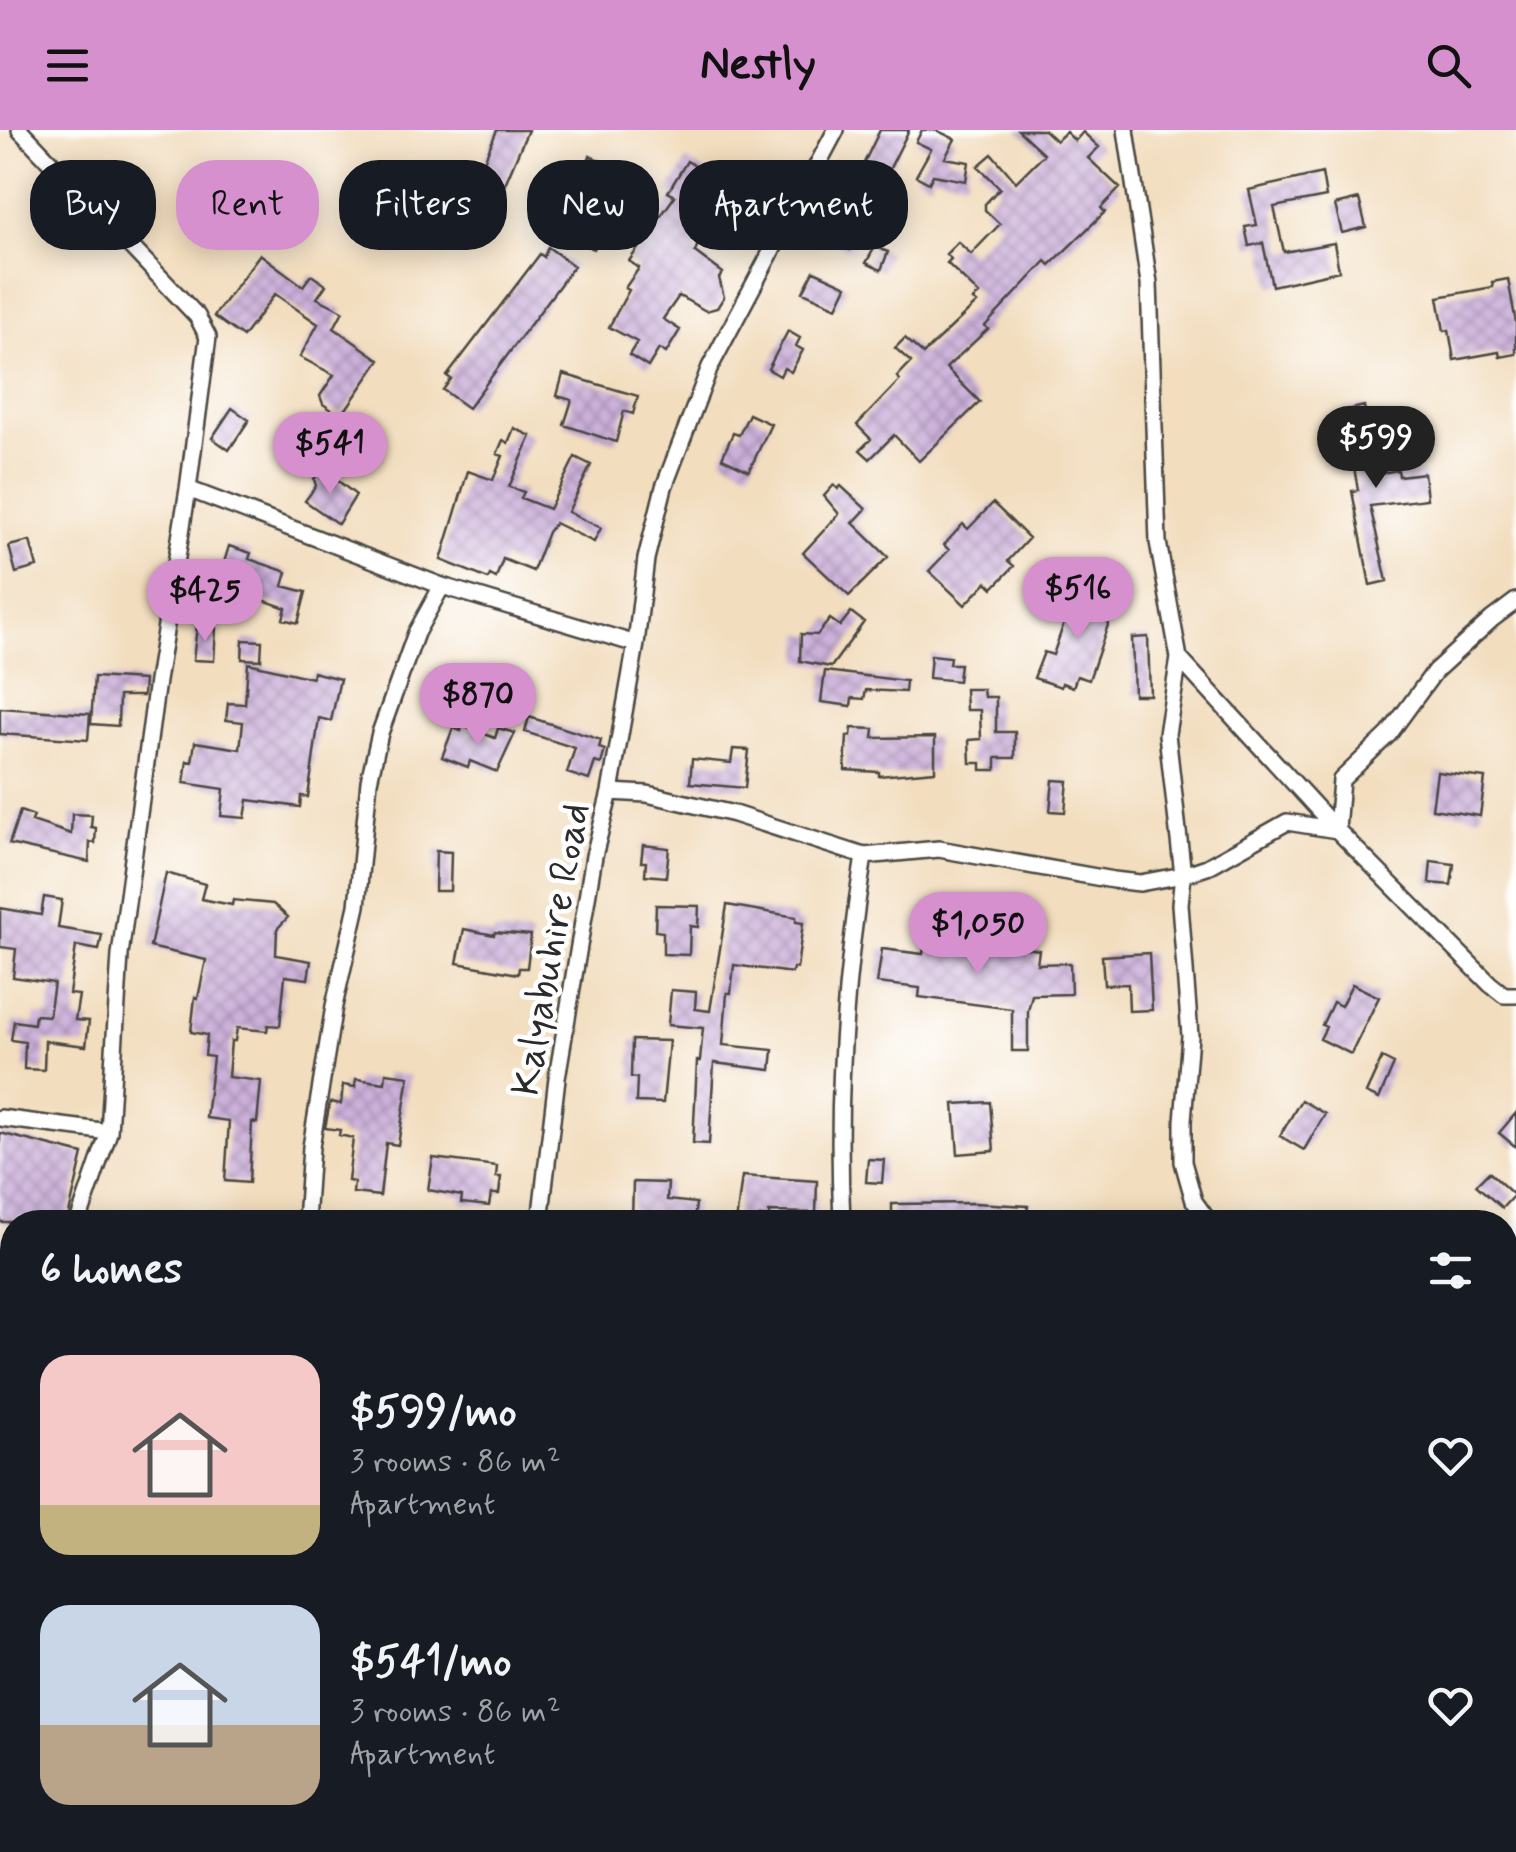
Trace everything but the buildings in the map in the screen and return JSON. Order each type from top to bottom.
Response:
[{"type":"street","points":[[20,130],[205,326],[208,338],[156,681],[120,955],[109,1132],[82,1210]]},
{"type":"street","name":"Kalyabuhire Road","points":[[541,1210],[557,1078],[594,856],[610,792],[636,644],[646,559],[664,487],[710,367],[836,130]]},
{"type":"street","points":[[1126,130],[1149,282],[1158,542],[1179,658],[1167,734],[1183,875],[1180,904],[1190,1036],[1183,1162],[1200,1210]]},
{"type":"street","points":[[188,489],[442,586],[636,644]]},
{"type":"street","points":[[307,1210],[310,1147],[334,1006],[357,906],[369,780],[380,732],[416,633],[442,586]]},
{"type":"street","points":[[1336,830],[1341,780],[1390,734],[1435,671],[1492,618],[1516,602]]},
{"type":"street","points":[[1179,658],[1336,830],[1490,984],[1504,996],[1516,995]]},
{"type":"street","points":[[610,792],[647,794],[734,814],[864,856],[939,849],[1140,883],[1207,867],[1287,822],[1336,830]]},
{"type":"street","points":[[841,1210],[838,1140],[842,1032],[850,940],[864,856]]},
{"type":"street","points":[[0,1118],[109,1132]]}]
